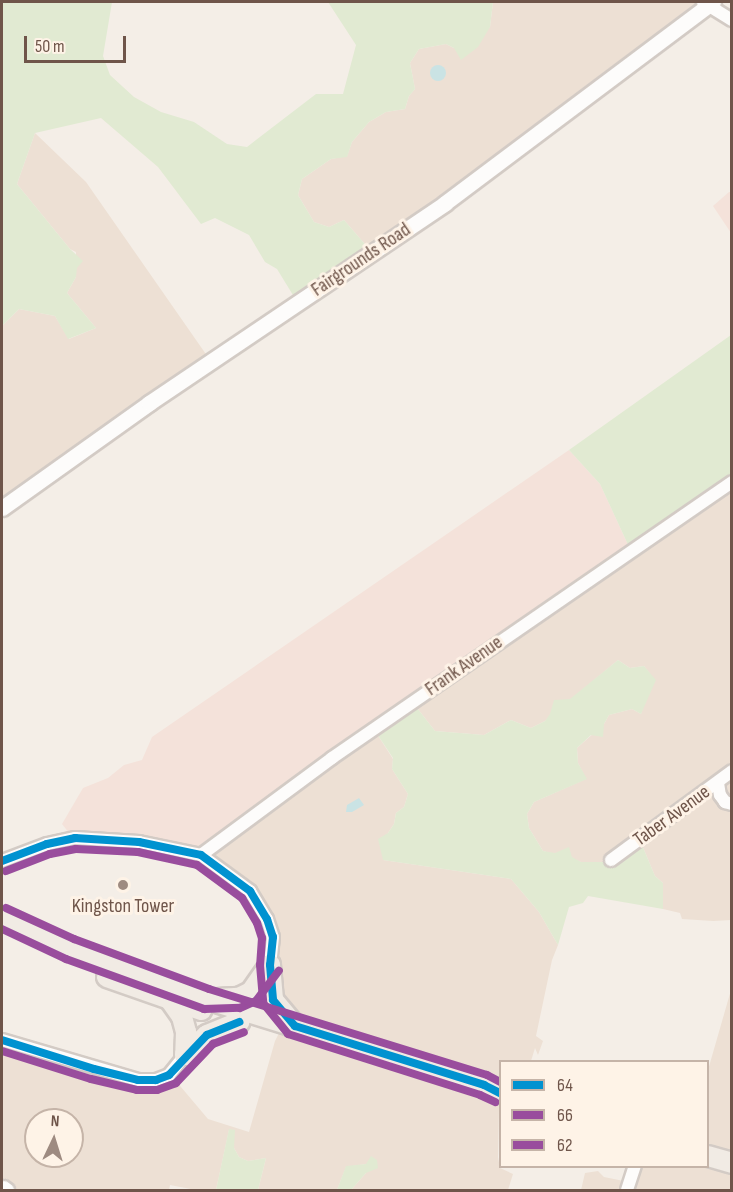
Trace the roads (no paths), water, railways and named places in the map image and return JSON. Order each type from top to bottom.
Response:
[{"type":"main road","points":[[2,918],[70,949],[206,999],[484,1084],[499,1093]]},
{"type":"main road","points":[[2,932],[59,959],[171,1001],[499,1093]]},
{"type":"main road","points":[[206,999],[226,1000],[244,996],[260,982],[270,965]]},
{"type":"main road","points":[[270,965],[273,1000],[295,1026]]},
{"type":"main road","points":[[171,1001],[182,1017],[186,1032],[185,1055]]},
{"type":"main road","points":[[185,1055],[207,1035],[240,1022]]},
{"type":"main road","points":[[709,1156],[732,1163]]},
{"type":"street","points":[[708,3],[732,20]]},
{"type":"street","name":"Fairgrounds Road","points":[[2,508],[149,403],[445,202],[708,3]]},
{"type":"street","name":"Frank Avenue","points":[[201,855],[332,758],[732,482]]},
{"type":"street","name":"Taber Avenue","points":[[610,860],[732,771]]},
{"type":"street","points":[[718,783],[720,795],[726,802],[732,804]]},
{"type":"street","points":[[2,861],[47,844],[75,838],[139,842],[201,855],[250,891],[267,919],[273,937],[270,965]]},
{"type":"street","points":[[2,1040],[138,1080],[156,1080],[169,1075],[185,1055]]},
{"type":"street","points":[[627,1191],[635,1168]]},
{"type":"water","points":[[438,65],[446,73],[438,81],[430,73]]},
{"type":"water","points":[[359,798],[364,805],[352,812],[346,812],[347,805]]},
{"type":"place","name":"Kingston Tower","points":[[123,885]]}]
